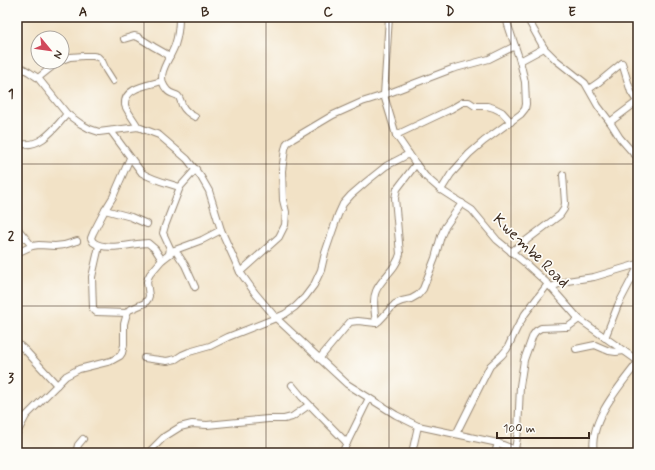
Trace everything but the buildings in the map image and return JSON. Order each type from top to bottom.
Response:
[{"type":"street","points":[[180,17],[177,38],[170,56],[163,68],[162,82],[170,93],[178,96],[187,112],[195,117]]},
{"type":"street","name":"Kwembe Road","points":[[389,17],[384,95],[396,135],[416,164],[425,176],[441,190],[472,210],[496,240],[526,263],[549,285],[578,319],[638,362]]},
{"type":"street","points":[[441,190],[451,174],[469,154],[484,141],[512,122],[525,109],[525,82],[506,17]]},
{"type":"street","points":[[530,23],[544,48],[585,83],[598,106],[620,138],[634,154],[638,156]]},
{"type":"street","points":[[124,39],[134,36],[138,37],[154,48],[170,56]]},
{"type":"street","points":[[240,272],[279,237],[285,226],[286,212],[283,200],[282,171],[287,143],[333,115],[362,102],[452,69],[490,58],[515,46]]},
{"type":"street","points":[[520,61],[544,48]]},
{"type":"street","points":[[70,57],[98,57],[102,61],[113,81]]},
{"type":"street","points":[[589,89],[622,63],[631,92],[638,102],[610,122]]},
{"type":"street","points":[[17,65],[38,78],[68,114],[90,129],[99,132],[138,127],[149,130],[159,135],[187,159],[196,169],[210,191],[221,230],[240,272],[276,318],[347,384],[396,415],[418,426],[498,443],[523,453]]},
{"type":"street","points":[[38,78],[48,70]]},
{"type":"street","points":[[138,127],[125,106],[128,94],[132,90],[162,82]]},
{"type":"street","points":[[396,135],[451,110],[463,102],[469,102],[475,106],[487,106],[494,108],[502,112],[512,122]]},
{"type":"street","points":[[17,143],[28,145],[38,142],[47,136],[68,114]]},
{"type":"street","points":[[111,131],[139,170],[146,176],[180,188]]},
{"type":"street","points":[[144,358],[167,361],[176,359],[189,352],[210,346],[228,337],[285,314],[305,297],[314,284],[321,270],[325,253],[343,204],[351,195],[386,166],[409,154]]},
{"type":"street","points":[[130,158],[113,197],[104,210],[93,233],[93,242],[99,246],[114,247],[148,244],[155,249],[162,260]]},
{"type":"street","points":[[376,323],[375,292],[395,266],[400,254],[395,198],[397,189],[416,164]]},
{"type":"street","points":[[195,287],[185,265],[172,252],[164,233],[167,219],[180,188],[196,169]]},
{"type":"street","points":[[511,252],[560,215],[564,209],[565,203],[563,175]]},
{"type":"street","points":[[319,358],[350,322],[358,321],[376,323],[395,304],[418,295],[435,258],[445,227],[462,203]]},
{"type":"street","points":[[104,210],[131,217],[147,224]]},
{"type":"street","points":[[17,228],[32,246]]},
{"type":"street","points":[[17,433],[26,416],[66,376],[79,369],[111,361],[120,356],[124,345],[124,324],[127,313],[129,310],[144,303],[148,299],[148,278],[162,260],[172,252],[202,240],[221,230]]},
{"type":"street","points":[[17,253],[32,246],[64,245],[77,241]]},
{"type":"street","points":[[99,246],[92,277],[93,309],[96,312],[127,313]]},
{"type":"street","points":[[456,434],[490,366],[507,349],[525,314],[549,285],[594,277],[638,266]]},
{"type":"street","points":[[605,338],[618,305],[638,266]]},
{"type":"street","points":[[515,449],[518,432],[520,386],[524,360],[533,335],[541,328],[568,327],[578,319]]},
{"type":"street","points":[[17,343],[57,384]]},
{"type":"street","points":[[576,349],[595,345],[609,351],[624,351]]},
{"type":"street","points":[[594,453],[592,446],[601,416],[609,401],[638,362]]},
{"type":"street","points":[[292,385],[347,443]]},
{"type":"street","points":[[342,453],[369,398]]},
{"type":"street","points":[[148,453],[164,437],[180,427],[192,424],[208,425],[268,419],[284,419],[292,417],[309,404]]},
{"type":"street","points":[[412,453],[418,426]]},
{"type":"street","points":[[76,453],[78,445],[82,439]]},
{"type":"street","points":[[495,453],[498,443]]},
{"type":"street","points":[[17,448],[18,453]]}]
